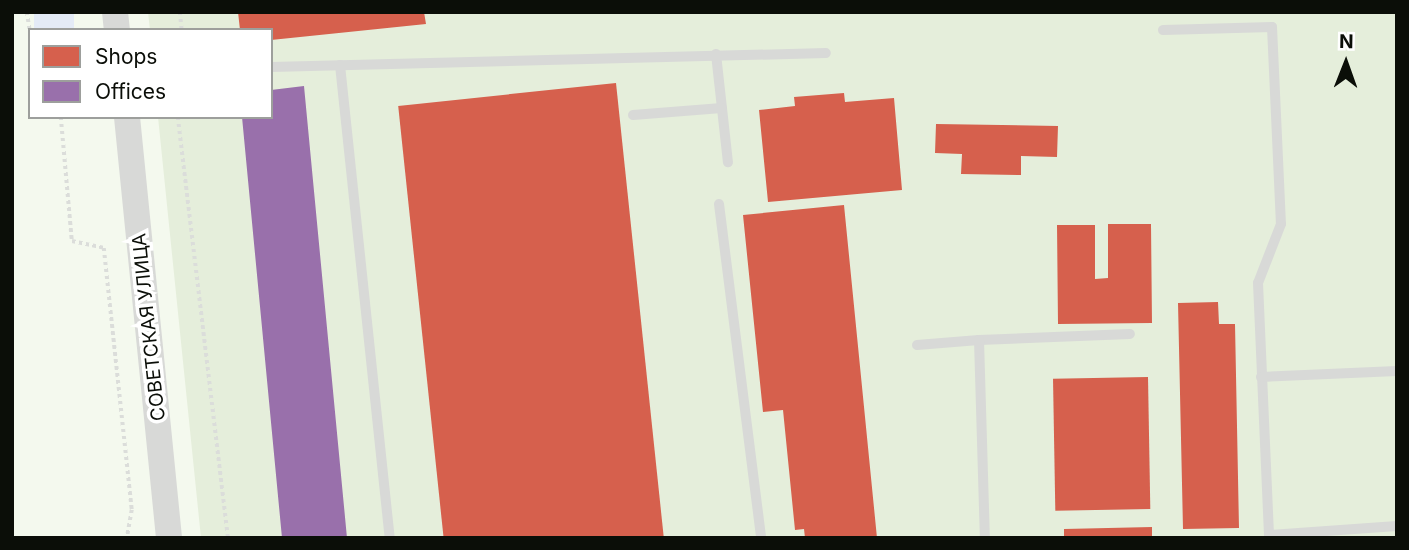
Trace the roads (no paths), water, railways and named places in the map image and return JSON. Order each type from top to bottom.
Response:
[{"type":"main road","name":"СОВЕТСКАЯ УЛИЦА","points":[[127,119],[169,538]]},
{"type":"lane","points":[[1163,30],[1272,27],[1281,224],[1258,283],[1269,535],[1397,526]]},
{"type":"lane","points":[[273,67],[826,53]]},
{"type":"lane","points":[[716,54],[728,162]]},
{"type":"lane","points":[[340,65],[390,538]]},
{"type":"lane","points":[[633,115],[722,108]]},
{"type":"lane","points":[[719,204],[761,538]]},
{"type":"lane","points":[[917,345],[1129,334]]},
{"type":"lane","points":[[978,340],[985,538]]},
{"type":"lane","points":[[1261,377],[1397,371]]}]
